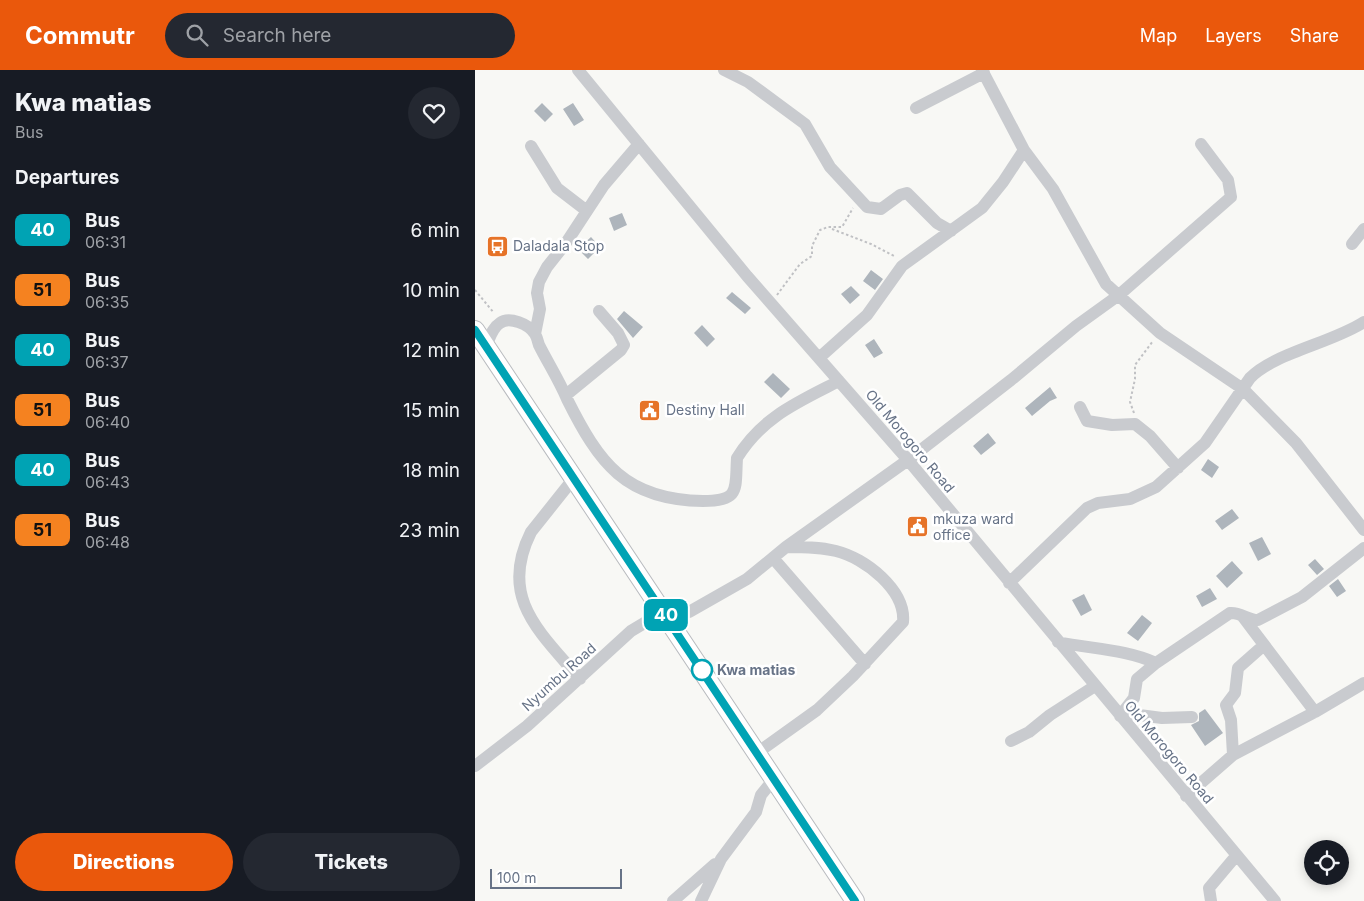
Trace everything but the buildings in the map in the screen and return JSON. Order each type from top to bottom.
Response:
[{"type":"highway","points":[[475,330],[855,901]]},
{"type":"street","points":[[724,70],[748,82],[805,124],[830,167],[867,207],[877,210],[900,195],[907,193],[937,223],[951,231]]},
{"type":"street","points":[[916,108],[983,72],[1024,150],[1053,189],[1115,297],[1160,333],[1243,389],[1296,443],[1364,530]]},
{"type":"street","name":"Old Morogoro Road","points":[[583,73],[639,144],[771,303],[908,460],[1095,686],[1122,714],[1186,796],[1275,901]]},
{"type":"street","points":[[535,334],[540,309],[537,293],[539,282],[604,185],[639,144]]},
{"type":"street","name":"Nyumbu Road","points":[[475,766],[527,726],[631,632],[645,622],[665,614],[689,612],[747,579],[786,547],[908,460],[1115,297],[1231,196],[1228,180],[1201,144]]},
{"type":"street","points":[[531,146],[557,188],[587,211]]},
{"type":"street","points":[[819,358],[867,315],[894,274],[982,208],[1003,182],[1024,150]]},
{"type":"street","points":[[1352,244],[1364,229]]},
{"type":"street","points":[[566,395],[621,350],[624,345],[618,332],[599,311]]},
{"type":"street","points":[[486,346],[494,328],[501,322],[508,320],[523,324],[535,334],[545,359],[566,395],[590,443],[610,468],[630,483],[649,493],[713,501],[726,499],[734,491],[737,483],[737,458],[769,422],[785,408],[839,381]]},
{"type":"street","points":[[1009,583],[1087,508],[1098,503],[1122,501],[1141,496],[1156,488],[1205,443],[1259,369],[1330,340],[1364,322]]},
{"type":"street","points":[[1080,407],[1087,421],[1112,425],[1135,424],[1144,430],[1178,468]]},
{"type":"street","points":[[574,478],[531,532],[526,542],[518,576],[523,606],[531,619],[580,679]]},
{"type":"street","points":[[757,753],[817,710],[865,664],[903,622],[904,616],[894,592],[875,571],[839,551],[820,548],[786,547]]},
{"type":"street","points":[[1122,714],[1135,698],[1135,682],[1156,663],[1230,613],[1237,612],[1250,620],[1258,620],[1302,597],[1364,548]]},
{"type":"street","points":[[773,558],[865,664]]},
{"type":"street","points":[[1242,616],[1315,712]]},
{"type":"street","points":[[1058,642],[1119,651],[1156,663]]},
{"type":"street","points":[[1233,755],[1231,720],[1226,705],[1235,693],[1238,668],[1264,645]]},
{"type":"street","points":[[1011,741],[1029,732],[1050,715],[1095,686]]},
{"type":"street","points":[[1186,796],[1233,755],[1315,712],[1359,686],[1364,697]]},
{"type":"street","points":[[1122,714],[1162,718],[1192,717]]},
{"type":"street","points":[[701,901],[721,859],[756,812],[761,795],[775,779]]},
{"type":"street","points":[[1200,901],[1210,895],[1236,856]]},
{"type":"street","points":[[673,901],[721,859]]},
{"type":"path","points":[[771,303],[800,264],[812,256],[812,246],[817,234],[828,227],[843,227],[851,211],[861,202]]},
{"type":"path","points":[[828,227],[871,244],[907,263]]},
{"type":"path","points":[[475,290],[501,322]]},
{"type":"path","points":[[1144,430],[1130,402],[1135,379],[1135,365],[1160,333]]},
{"type":"bus line","name":"40","points":[[475,330],[855,901]]},
{"type":"place","name":"Daladala Stop","points":[[497,246]]},
{"type":"place","name":"Destiny Hall","points":[[650,410]]},
{"type":"place","name":"mkuza ward office","points":[[917,527]]},
{"type":"place","name":"Kwa matias","points":[[702,670]]}]
